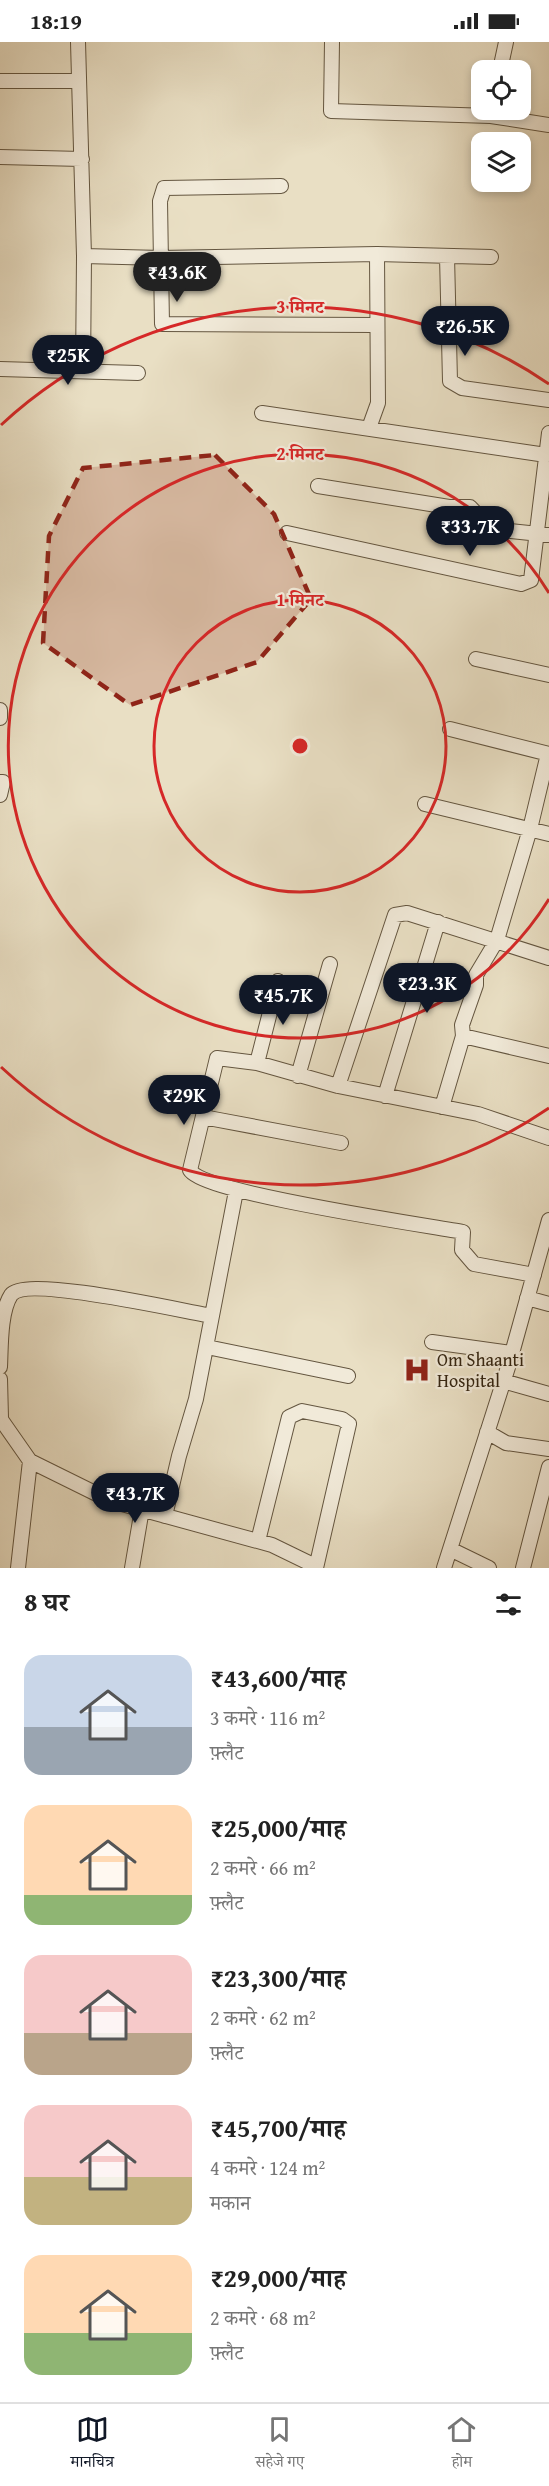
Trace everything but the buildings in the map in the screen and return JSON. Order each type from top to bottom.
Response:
[{"type":"street","points":[[78,42],[84,256],[83,371]]},
{"type":"street","points":[[332,42],[331,111],[471,113]]},
{"type":"street","points":[[502,60],[506,42]]},
{"type":"street","points":[[0,81],[79,81]]},
{"type":"street","points":[[525,120],[549,125]]},
{"type":"street","points":[[0,157],[81,159]]},
{"type":"street","points":[[281,186],[164,188],[160,201],[162,324],[376,325]]},
{"type":"street","points":[[84,256],[161,258],[377,254],[491,257]]},
{"type":"street","points":[[369,428],[378,403],[377,254]]},
{"type":"street","points":[[447,256],[450,381],[462,388],[549,400]]},
{"type":"street","points":[[0,369],[138,373]]},
{"type":"street","points":[[262,413],[546,455]]},
{"type":"street","points":[[287,533],[521,584],[531,580],[543,534],[549,433]]},
{"type":"street","points":[[318,486],[449,507],[470,507],[491,529],[543,534]]},
{"type":"street","points":[[476,659],[549,675]]},
{"type":"street","points":[[0,710],[0,718]]},
{"type":"street","points":[[442,1107],[463,1036],[462,1025],[476,985],[476,975],[497,940],[530,829],[549,754],[450,729]]},
{"type":"street","points":[[0,782],[3,783],[0,795]]},
{"type":"street","points":[[425,804],[549,834]]},
{"type":"street","points":[[338,1086],[395,915],[407,913],[549,957]]},
{"type":"street","points":[[385,1096],[438,922]]},
{"type":"street","points":[[298,1076],[330,964]]},
{"type":"street","points":[[257,1064],[278,981]]},
{"type":"street","points":[[463,1036],[549,1056]]},
{"type":"street","points":[[534,1275],[474,1264],[462,1250],[463,1232],[236,1191],[198,1178],[190,1170],[217,1058],[257,1064],[338,1086],[478,1114],[549,1138]]},
{"type":"street","points":[[202,1116],[341,1143]]},
{"type":"street","points":[[165,1516],[179,1456],[196,1399],[236,1191]]},
{"type":"street","points":[[444,1568],[512,1353],[534,1275],[546,1244],[549,1220]]},
{"type":"street","points":[[0,1367],[3,1318],[10,1296],[19,1288],[51,1288],[212,1316]]},
{"type":"street","points":[[527,1298],[549,1304]]},
{"type":"street","points":[[432,1342],[512,1353]]},
{"type":"street","points":[[207,1347],[348,1376]]},
{"type":"street","points":[[0,1379],[1,1418],[30,1461],[111,1501],[272,1545],[315,1568],[349,1424],[342,1419],[302,1411],[289,1417],[258,1541]]},
{"type":"street","points":[[503,1381],[549,1394]]},
{"type":"street","points":[[487,1432],[506,1443],[549,1449]]},
{"type":"street","points":[[18,1568],[30,1461]]},
{"type":"street","points":[[523,1568],[549,1467]]},
{"type":"street","points":[[132,1568],[142,1509]]},
{"type":"street","points":[[450,1549],[489,1568]]},
{"type":"highlighted area","points":[[215,455],[274,514],[311,599],[257,662],[130,705],[43,643],[49,536],[83,468]]},
{"type":"place","name":"Om Shaanti Hospital","points":[[417,1370]]}]
